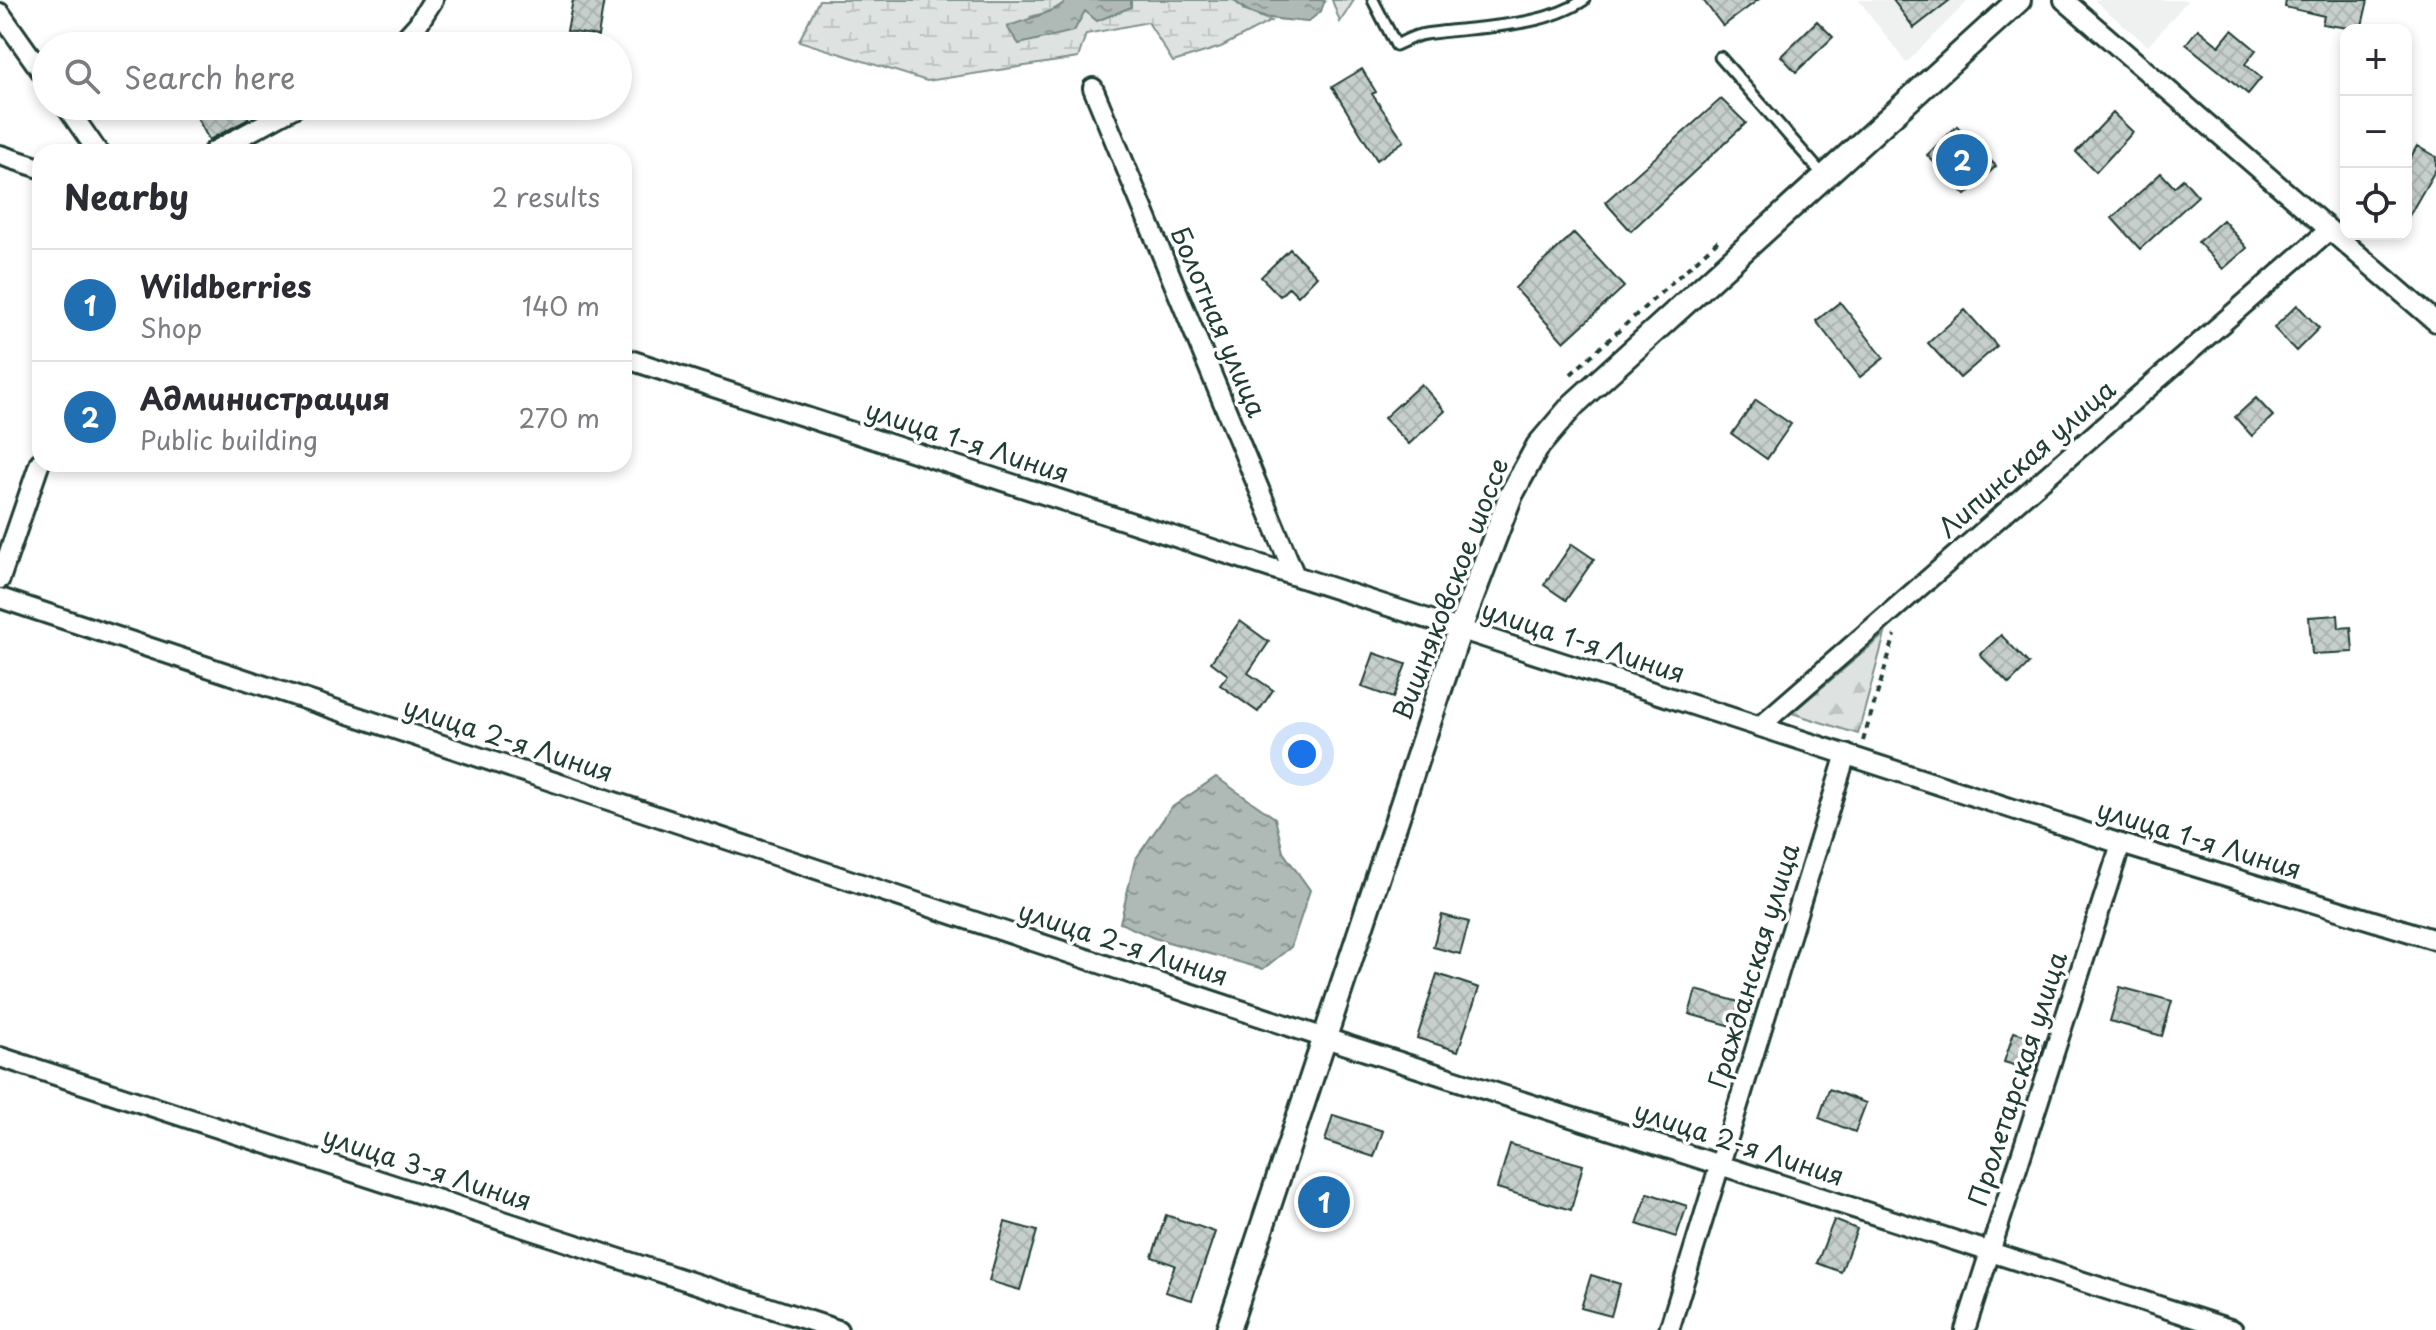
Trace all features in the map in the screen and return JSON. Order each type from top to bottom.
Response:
[{"type":"street","points":[[411,32],[433,0]]},
{"type":"street","name":"Вишняковское шоссе","points":[[1228,1330],[1460,629],[1511,495],[1538,446],[1573,405],[2019,0]]},
{"type":"street","points":[[2064,0],[2436,322]]},
{"type":"street","points":[[0,13],[32,58]]},
{"type":"street","name":"Болотная улица","points":[[1093,88],[1295,576]]},
{"type":"street","points":[[76,120],[92,144]]},
{"type":"street","points":[[228,144],[271,120]]},
{"type":"street","points":[[0,155],[32,165]]},
{"type":"street","name":"Липинская улица","points":[[1760,726],[2329,230]]},
{"type":"street","name":"улица 1-я Линия","points":[[632,361],[2121,844],[2436,940]]},
{"type":"street","points":[[0,579],[37,472]]},
{"type":"street","name":"улица 2-я Линия","points":[[0,598],[1325,1038],[2233,1330]]},
{"type":"street","name":"Гражданская улица","points":[[1669,1330],[1852,756]]},
{"type":"street","name":"Пролетарская улица","points":[[1965,1330],[2121,844]]},
{"type":"street","name":"улица 3-я Линия","points":[[0,1057],[838,1330]]},
{"type":"lane","points":[[1373,0],[1396,45],[1422,34],[1480,29],[1568,11],[1584,0]]},
{"type":"lane","points":[[1720,57],[1824,176]]},
{"type":"path","points":[[1852,756],[1906,599]]},
{"type":"shaded area","points":[[1859,0],[1969,0],[1906,63]]},
{"type":"shaded area","points":[[2094,0],[2188,0],[2148,46]]},
{"type":"green space","points":[[819,0],[1067,0],[1059,9],[1030,17],[1131,7],[1131,0],[1234,0],[1245,11],[1271,21],[1221,47],[1173,62],[1148,22],[1086,34],[1078,58],[927,81],[799,41]]},
{"type":"green space","points":[[1332,0],[1354,0],[1340,22]]},
{"type":"green space","points":[[1885,634],[1858,734],[1792,713]]},
{"type":"water","points":[[1067,0],[1131,0],[1131,7],[1097,21],[1085,11],[1074,31],[1019,44],[1007,27],[1047,13]]},
{"type":"water","points":[[1234,0],[1325,0],[1321,11],[1308,22],[1259,16]]},
{"type":"water","points":[[1216,777],[1275,818],[1283,852],[1310,890],[1291,947],[1263,969],[1154,938],[1120,923],[1135,860],[1171,808]]},
{"type":"building","points":[[573,0],[604,0],[599,32],[567,31]]},
{"type":"building","points":[[1703,0],[1758,0],[1723,26]]},
{"type":"building","points":[[1893,0],[1950,0],[1914,28]]},
{"type":"building","points":[[2286,0],[2368,0],[2362,24],[2340,24],[2340,27],[2322,24],[2324,16],[2285,7]]},
{"type":"building","points":[[1817,21],[1833,37],[1796,72],[1781,56]]},
{"type":"building","points":[[2198,29],[2219,46],[2232,30],[2256,50],[2245,64],[2261,78],[2248,94],[2186,44]]},
{"type":"building","points":[[1362,69],[1376,92],[1372,94],[1404,141],[1377,160],[1332,87]]},
{"type":"building","points":[[1721,99],[1746,123],[1631,231],[1605,202]]},
{"type":"building","points":[[2113,113],[2133,132],[2096,172],[2076,152]]},
{"type":"building","points":[[198,120],[247,120],[209,140]]},
{"type":"building","points":[[1957,126],[1996,166],[1966,195],[1927,155]]},
{"type":"building","points":[[2417,146],[2436,157],[2436,169],[2412,211],[2412,168],[2412,155]]},
{"type":"building","points":[[2161,173],[2174,187],[2183,179],[2198,196],[2140,249],[2112,218]]},
{"type":"building","points":[[2223,220],[2247,248],[2223,269],[2198,242]]},
{"type":"building","points":[[1574,233],[1624,287],[1564,342],[1515,288]]},
{"type":"building","points":[[1290,249],[1317,276],[1298,296],[1289,287],[1280,296],[1261,277]]},
{"type":"building","points":[[1840,302],[1884,358],[1860,377],[1816,321]]},
{"type":"building","points":[[2297,305],[2319,328],[2296,351],[2274,328]]},
{"type":"building","points":[[1965,310],[1997,346],[1960,378],[1928,343]]},
{"type":"building","points":[[1421,384],[1445,411],[1409,444],[1384,418]]},
{"type":"building","points":[[2256,398],[2273,416],[2252,436],[2235,417]]},
{"type":"building","points":[[1756,400],[1791,424],[1767,459],[1732,434]]},
{"type":"building","points":[[1572,544],[1594,559],[1566,600],[1544,585]]},
{"type":"building","points":[[2338,615],[2339,628],[2351,627],[2353,652],[2312,654],[2309,617]]},
{"type":"building","points":[[1240,621],[1269,642],[1248,673],[1273,690],[1258,712],[1220,685],[1228,675],[1211,662]]},
{"type":"building","points":[[2001,635],[2029,664],[2009,684],[1980,655]]},
{"type":"building","points":[[1374,653],[1406,664],[1393,698],[1362,687]]},
{"type":"building","points":[[1442,915],[1469,922],[1460,954],[1433,947]]},
{"type":"building","points":[[1437,974],[1479,988],[1458,1051],[1417,1038]]},
{"type":"building","points":[[2120,987],[2172,1001],[2162,1036],[2110,1021]]},
{"type":"building","points":[[1696,990],[1739,1002],[1732,1026],[1689,1014]]},
{"type":"building","points":[[2014,1032],[2045,1041],[2035,1071],[2004,1062]]},
{"type":"building","points":[[1829,1089],[1866,1103],[1855,1132],[1819,1118]]},
{"type":"building","points":[[1333,1115],[1383,1131],[1374,1157],[1325,1141]]},
{"type":"building","points":[[1510,1144],[1583,1165],[1571,1210],[1497,1188]]},
{"type":"building","points":[[1648,1193],[1687,1206],[1676,1237],[1637,1224]]},
{"type":"building","points":[[1166,1215],[1215,1232],[1192,1300],[1165,1292],[1175,1265],[1152,1257]]},
{"type":"building","points":[[1834,1220],[1857,1229],[1841,1272],[1817,1263]]},
{"type":"building","points":[[1005,1222],[1037,1231],[1020,1290],[989,1281]]},
{"type":"building","points":[[1591,1275],[1620,1284],[1611,1316],[1581,1308]]},
{"type":"place","name":"Администрация","points":[[1962,160]]},
{"type":"place","name":"Wildberries","points":[[1324,1202]]}]
